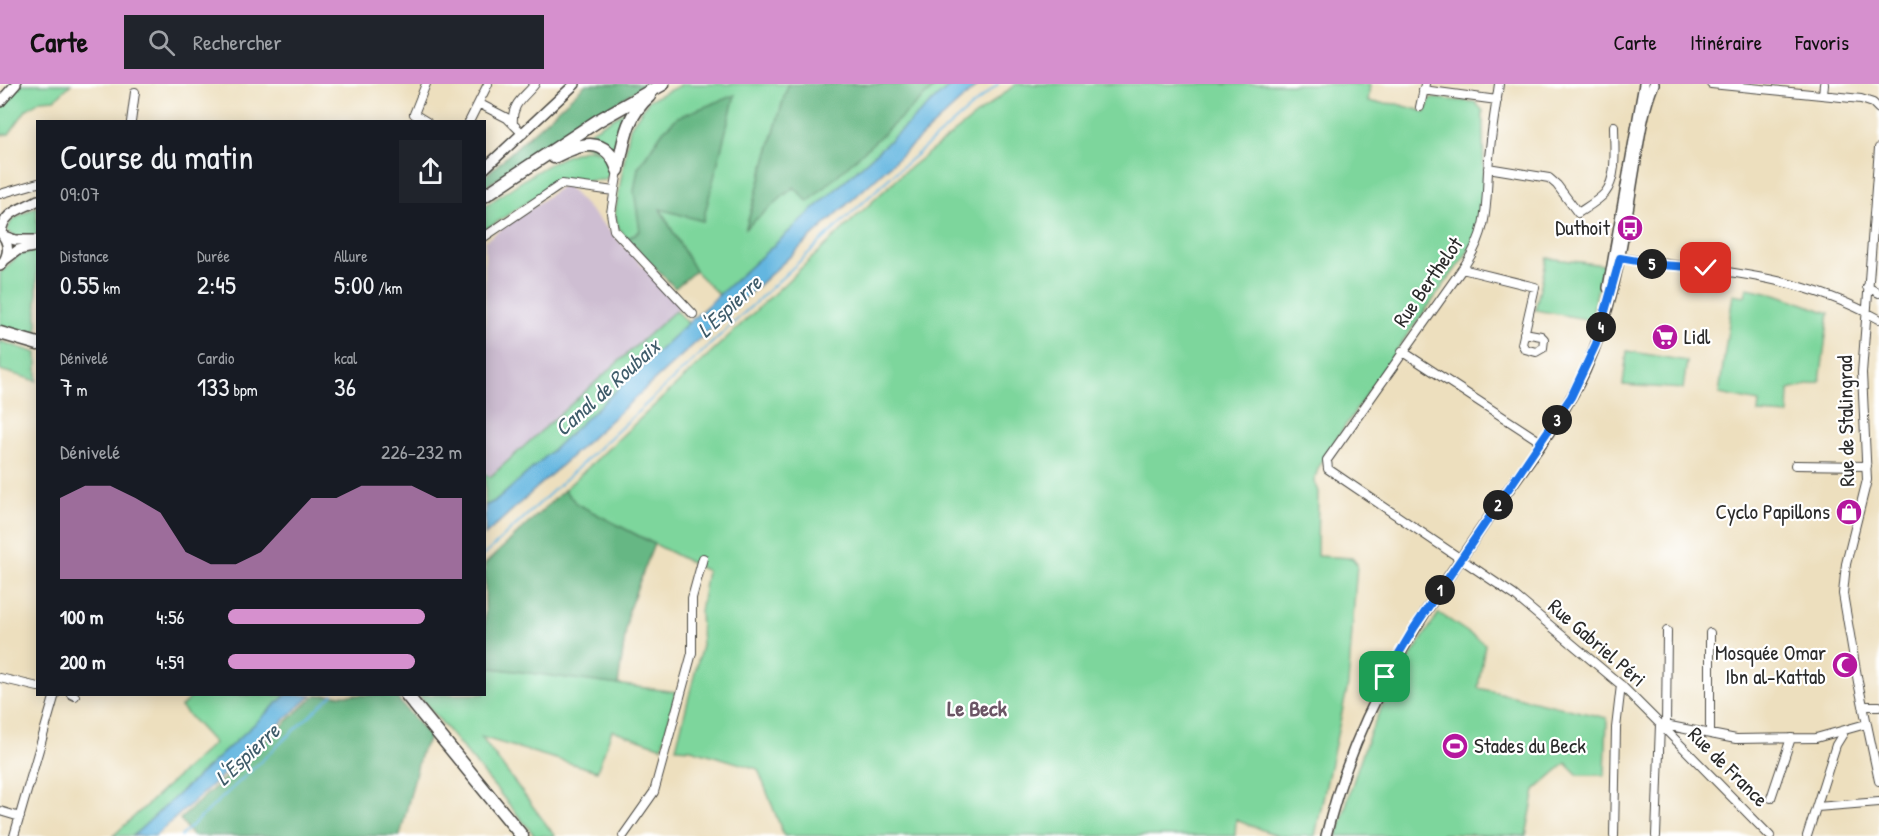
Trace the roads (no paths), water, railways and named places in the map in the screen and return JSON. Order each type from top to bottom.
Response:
[{"type":"highway","points":[[618,170],[626,127],[632,114],[664,84]]},
{"type":"highway","points":[[488,194],[599,120],[664,84]]},
{"type":"highway","points":[[488,194],[505,187],[557,155],[580,146],[598,146],[606,149],[618,170]]},
{"type":"highway","points":[[0,333],[36,343]]},
{"type":"highway","points":[[0,338],[36,348]]},
{"type":"highway","points":[[408,696],[522,836]]},
{"type":"street","points":[[0,93],[8,84]]},
{"type":"street","points":[[0,102],[16,84]]},
{"type":"street","points":[[424,120],[414,114],[426,84]]},
{"type":"street","points":[[470,120],[488,84]]},
{"type":"street","points":[[513,124],[513,115],[518,100],[535,84]]},
{"type":"street","points":[[486,167],[575,84]]},
{"type":"street","name":"Rue Berthelot","points":[[1335,474],[1328,469],[1327,460],[1462,269],[1484,228],[1488,168],[1498,84]]},
{"type":"street","points":[[1616,258],[1644,84]]},
{"type":"street","points":[[1326,836],[1348,761],[1382,684],[1414,628],[1541,442],[1580,380],[1600,332],[1644,116],[1654,84]]},
{"type":"street","points":[[1711,84],[1861,99],[1878,107]]},
{"type":"street","points":[[1823,95],[1824,84]]},
{"type":"street","points":[[1420,107],[1424,87],[1497,100]]},
{"type":"street","points":[[131,120],[135,92]]},
{"type":"street","points":[[480,104],[505,116],[522,134]]},
{"type":"street","points":[[1488,168],[1549,178],[1557,184],[1578,213],[1602,196],[1609,187],[1614,126]]},
{"type":"street","name":"Rue de Stalingrad","points":[[1879,148],[1875,250],[1867,287],[1865,312],[1862,395],[1867,466],[1865,495],[1843,601],[1879,781]]},
{"type":"street","points":[[618,170],[610,218],[617,235],[693,314]]},
{"type":"street","points":[[0,194],[36,184]]},
{"type":"street","points":[[486,236],[562,184],[614,191]]},
{"type":"street","points":[[0,213],[36,200]]},
{"type":"street","points":[[2,263],[8,248],[2,234],[3,221],[8,215],[36,201]]},
{"type":"street","points":[[2,234],[15,240],[36,240]]},
{"type":"street","points":[[2,263],[18,250],[36,246]]},
{"type":"street","points":[[1616,258],[1776,279],[1879,319]]},
{"type":"street","points":[[1462,269],[1535,287],[1524,333]]},
{"type":"street","points":[[1867,287],[1879,293]]},
{"type":"street","points":[[1402,351],[1541,442]]},
{"type":"street","points":[[1795,465],[1867,466]]},
{"type":"street","name":"Rue Gabriel Péri","points":[[1335,474],[1514,595],[1663,724]]},
{"type":"street","points":[[623,836],[654,792],[692,653],[692,598],[703,558]]},
{"type":"street","points":[[1656,836],[1667,632]]},
{"type":"street","points":[[1710,633],[1710,734]]},
{"type":"street","points":[[0,678],[36,687]]},
{"type":"street","points":[[1614,836],[1616,728],[1620,685]]},
{"type":"street","points":[[14,836],[54,696]]},
{"type":"street","points":[[1863,706],[1879,706]]},
{"type":"street","points":[[1663,724],[1733,739],[1826,736],[1866,724]]},
{"type":"street","name":"Rue de France","points":[[1663,724],[1770,836]]},
{"type":"street","points":[[1808,836],[1835,748],[1844,732]]},
{"type":"street","points":[[1826,736],[1835,748]]},
{"type":"street","points":[[1772,798],[1791,738]]},
{"type":"street","points":[[1817,807],[1879,802]]},
{"type":"street","points":[[0,811],[20,817]]},
{"type":"water","points":[[952,84],[979,84],[486,534],[486,506],[497,500],[543,459],[688,323]]},
{"type":"water","points":[[285,696],[311,696],[155,836],[133,836]]},
{"type":"waterway","name":"L'Espierre","points":[[486,553],[887,180],[998,84]]},
{"type":"waterway","name":"L'Espierre","points":[[181,836],[331,696]]},
{"type":"place","name":"Duthoit","points":[[1630,228]]},
{"type":"place","name":"Lidl","points":[[1665,337]]},
{"type":"place","name":"Cyclo Papillons","points":[[1849,512]]},
{"type":"place","name":"Mosquée Omar Ibn al-Kattab","points":[[1845,665]]},
{"type":"place","name":"Stades du Beck","points":[[1455,746]]},
{"type":"district","name":"Le Beck","points":[[977,708]]},
{"type":"water label","name":"Canal de Roubaix","points":[[607,387]]}]
